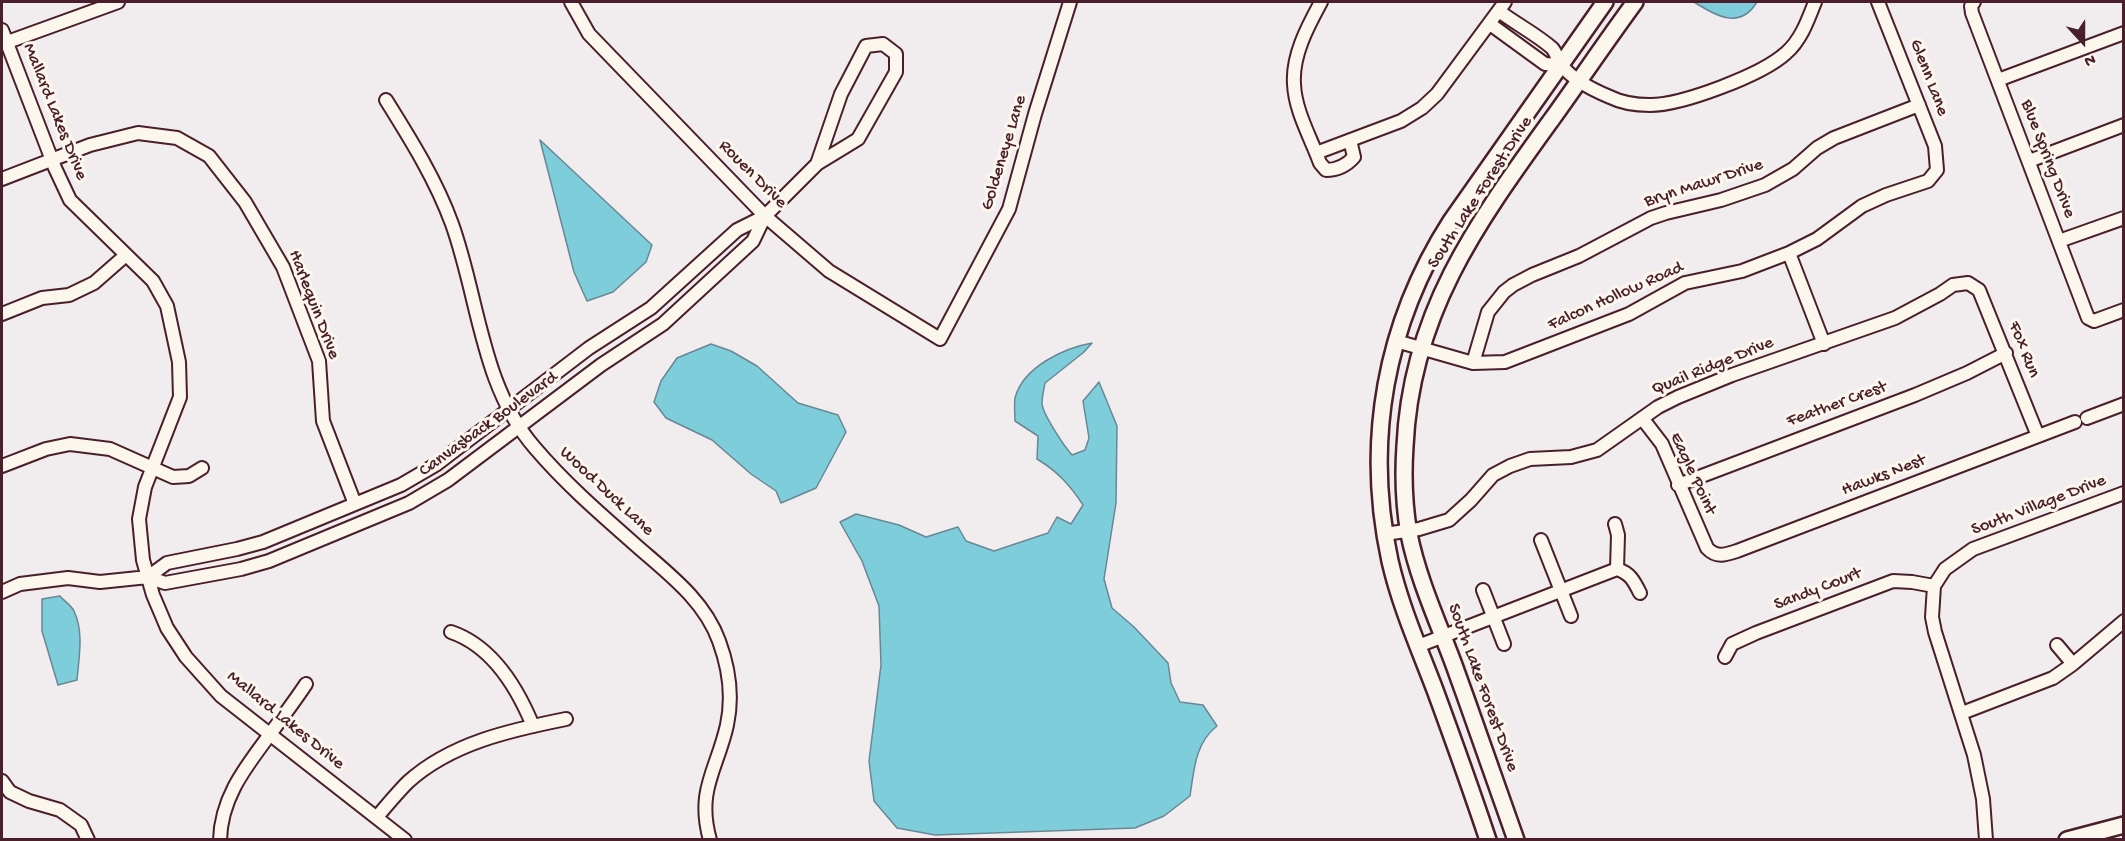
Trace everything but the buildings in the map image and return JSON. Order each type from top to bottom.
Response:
[{"type":"main road","name":"South Lake Forest Drive","points":[[1488,840],[1397,585],[1385,534],[1379,471],[1384,391],[1396,341],[1413,292],[1438,241],[1605,2]]},
{"type":"main road","name":"South Lake Forest Drive","points":[[1516,840],[1416,560],[1409,530],[1404,480],[1406,431],[1412,377],[1435,306],[1459,259],[1525,158],[1635,2]]},
{"type":"main road","points":[[2067,840],[2124,825]]},
{"type":"street","points":[[3,38],[117,2]]},
{"type":"street","name":"Rouen Drive","points":[[571,2],[589,33],[765,216],[830,271],[940,339]]},
{"type":"street","name":"Goldeneye Lane","points":[[940,339],[1009,209],[1035,114],[1070,2]]},
{"type":"street","points":[[1321,2],[1299,50],[1294,67],[1297,102],[1320,163],[1326,170],[1334,170],[1354,157],[1350,141]]},
{"type":"street","points":[[1316,153],[1401,121],[1422,108],[1437,94],[1502,6],[1554,50],[1561,65],[1579,81],[1610,98],[1631,104],[1651,105],[1665,104],[1705,92],[1768,66],[1788,52],[1808,21],[1815,2]]},
{"type":"street","name":"Glenn Lane","points":[[1878,2],[1935,146],[1937,170]]},
{"type":"street","name":"Blue Spring Drive","points":[[1972,4],[1998,80],[2088,318],[2094,321],[2124,310]]},
{"type":"street","points":[[1490,24],[1545,64],[1561,65]]},
{"type":"street","points":[[1998,80],[2124,33]]},
{"type":"street","name":"Mallard Lakes Drive","points":[[3,38],[51,159],[70,200],[153,281],[167,306],[179,362],[180,397],[145,487],[140,519],[143,560],[163,620],[186,657],[221,696],[405,840]]},
{"type":"street","name":"Canvasback Boulevard","points":[[148,577],[167,563],[263,542],[401,485],[430,469],[589,348],[651,308],[737,230],[765,216],[817,164],[858,139],[896,72],[896,54],[884,44],[866,46],[841,94],[817,164]]},
{"type":"street","name":"Wood Duck Lane","points":[[386,100],[432,178],[452,224],[493,372],[519,426],[534,447],[572,489],[692,595],[718,638],[725,658],[730,700],[727,725],[705,794],[704,812],[710,840]]},
{"type":"street","name":"Bryn Mawr Drive","points":[[1473,363],[1488,312],[1504,292],[1513,285],[1580,256],[1651,218],[1721,200],[1765,185],[1793,169],[1816,148],[1834,138],[1919,105]]},
{"type":"street","points":[[2029,161],[2124,125]]},
{"type":"street","name":"Harlequin Drive","points":[[2,179],[90,145],[138,133],[177,138],[209,156],[245,201],[282,267],[319,362],[323,421],[355,504]]},
{"type":"street","name":"Falcon Hollow Road","points":[[1396,341],[1473,363],[1493,364],[1518,358],[1635,311],[1685,283],[1742,272],[1789,253],[1816,239],[1862,206],[1928,181],[1937,170]]},
{"type":"street","name":"Canvasback Boulevard","points":[[2,592],[20,585],[68,578],[100,582],[148,577],[165,583],[241,569],[269,561],[409,503],[448,480],[601,365],[663,324],[753,241],[765,216]]},
{"type":"street","points":[[2060,241],[2124,218]]},
{"type":"street","points":[[1789,253],[1824,344]]},
{"type":"street","points":[[2,314],[42,298],[69,295],[94,283],[126,255]]},
{"type":"street","name":"Quail Ridge Drive","points":[[1385,534],[1449,520],[1493,475],[1510,466],[1530,459],[1571,457],[1597,450],[1658,407],[1678,397],[1732,375],[1895,318],[1966,279]]},
{"type":"street","name":"Fox Run","points":[[1966,279],[1979,290],[2038,436]]},
{"type":"street","name":"Feather Crest","points":[[1678,485],[1915,395],[1967,373],[2006,353]]},
{"type":"street","name":"Hawks Nest","points":[[1707,548],[1719,556],[1737,551],[2124,404]]},
{"type":"street","name":"Eagle Point","points":[[1642,418],[1662,444],[1707,548]]},
{"type":"street","points":[[2,466],[46,449],[70,444],[110,449],[173,477],[189,476],[201,468]]},
{"type":"street","name":"South Village Drive","points":[[1934,586],[1945,569],[1973,549],[2124,493]]},
{"type":"street","points":[[1615,524],[1618,535],[1617,569]]},
{"type":"street","points":[[1541,540],[1571,616]]},
{"type":"street","points":[[1418,646],[1617,569],[1625,571],[1633,579],[1640,593]]},
{"type":"street","name":"Sandy Court","points":[[1725,657],[1732,644],[1756,633],[1893,581],[1934,586]]},
{"type":"street","points":[[1934,586],[1932,617],[1936,639],[1962,713],[1979,775],[1986,840]]},
{"type":"street","points":[[1483,590],[1504,644]]},
{"type":"street","points":[[1962,713],[2053,678],[2124,621]]},
{"type":"street","points":[[451,632],[474,644],[495,663],[520,698],[533,726]]},
{"type":"street","points":[[2057,645],[2073,664]]},
{"type":"street","points":[[220,840],[222,817],[231,790],[306,684]]},
{"type":"street","points":[[377,817],[410,781],[444,756],[482,741],[566,719]]},
{"type":"street","points":[[2,781],[10,792],[29,801],[60,810],[81,825],[88,840]]},
{"type":"water","points":[[1694,2],[1757,2],[1743,16],[1727,18]]},
{"type":"water","points":[[540,140],[652,245],[646,262],[613,292],[587,301],[574,272]]},
{"type":"water","points":[[1092,343],[1045,383],[1043,408],[1072,455],[1085,450],[1089,438],[1083,401],[1099,382],[1117,426],[1116,503],[1104,579],[1112,608],[1134,627],[1168,663],[1171,683],[1180,702],[1203,705],[1217,726],[1204,740],[1200,749],[1194,767],[1190,796],[1164,816],[1135,828],[935,835],[897,828],[874,801],[869,761],[881,665],[879,606],[862,561],[840,522],[856,514],[899,525],[926,537],[958,527],[966,541],[994,551],[1048,533],[1057,517],[1071,524],[1083,505],[1063,479],[1037,459],[1038,436],[1015,421],[1015,398],[1019,387],[1035,368],[1057,354]]},
{"type":"water","points":[[711,344],[731,351],[757,366],[798,403],[838,415],[846,432],[816,488],[781,503],[776,491],[751,474],[712,440],[666,418],[654,402],[661,381],[677,358]]},
{"type":"water","points":[[60,596],[74,611],[79,627],[80,645],[77,680],[58,685],[42,631],[42,599]]}]
